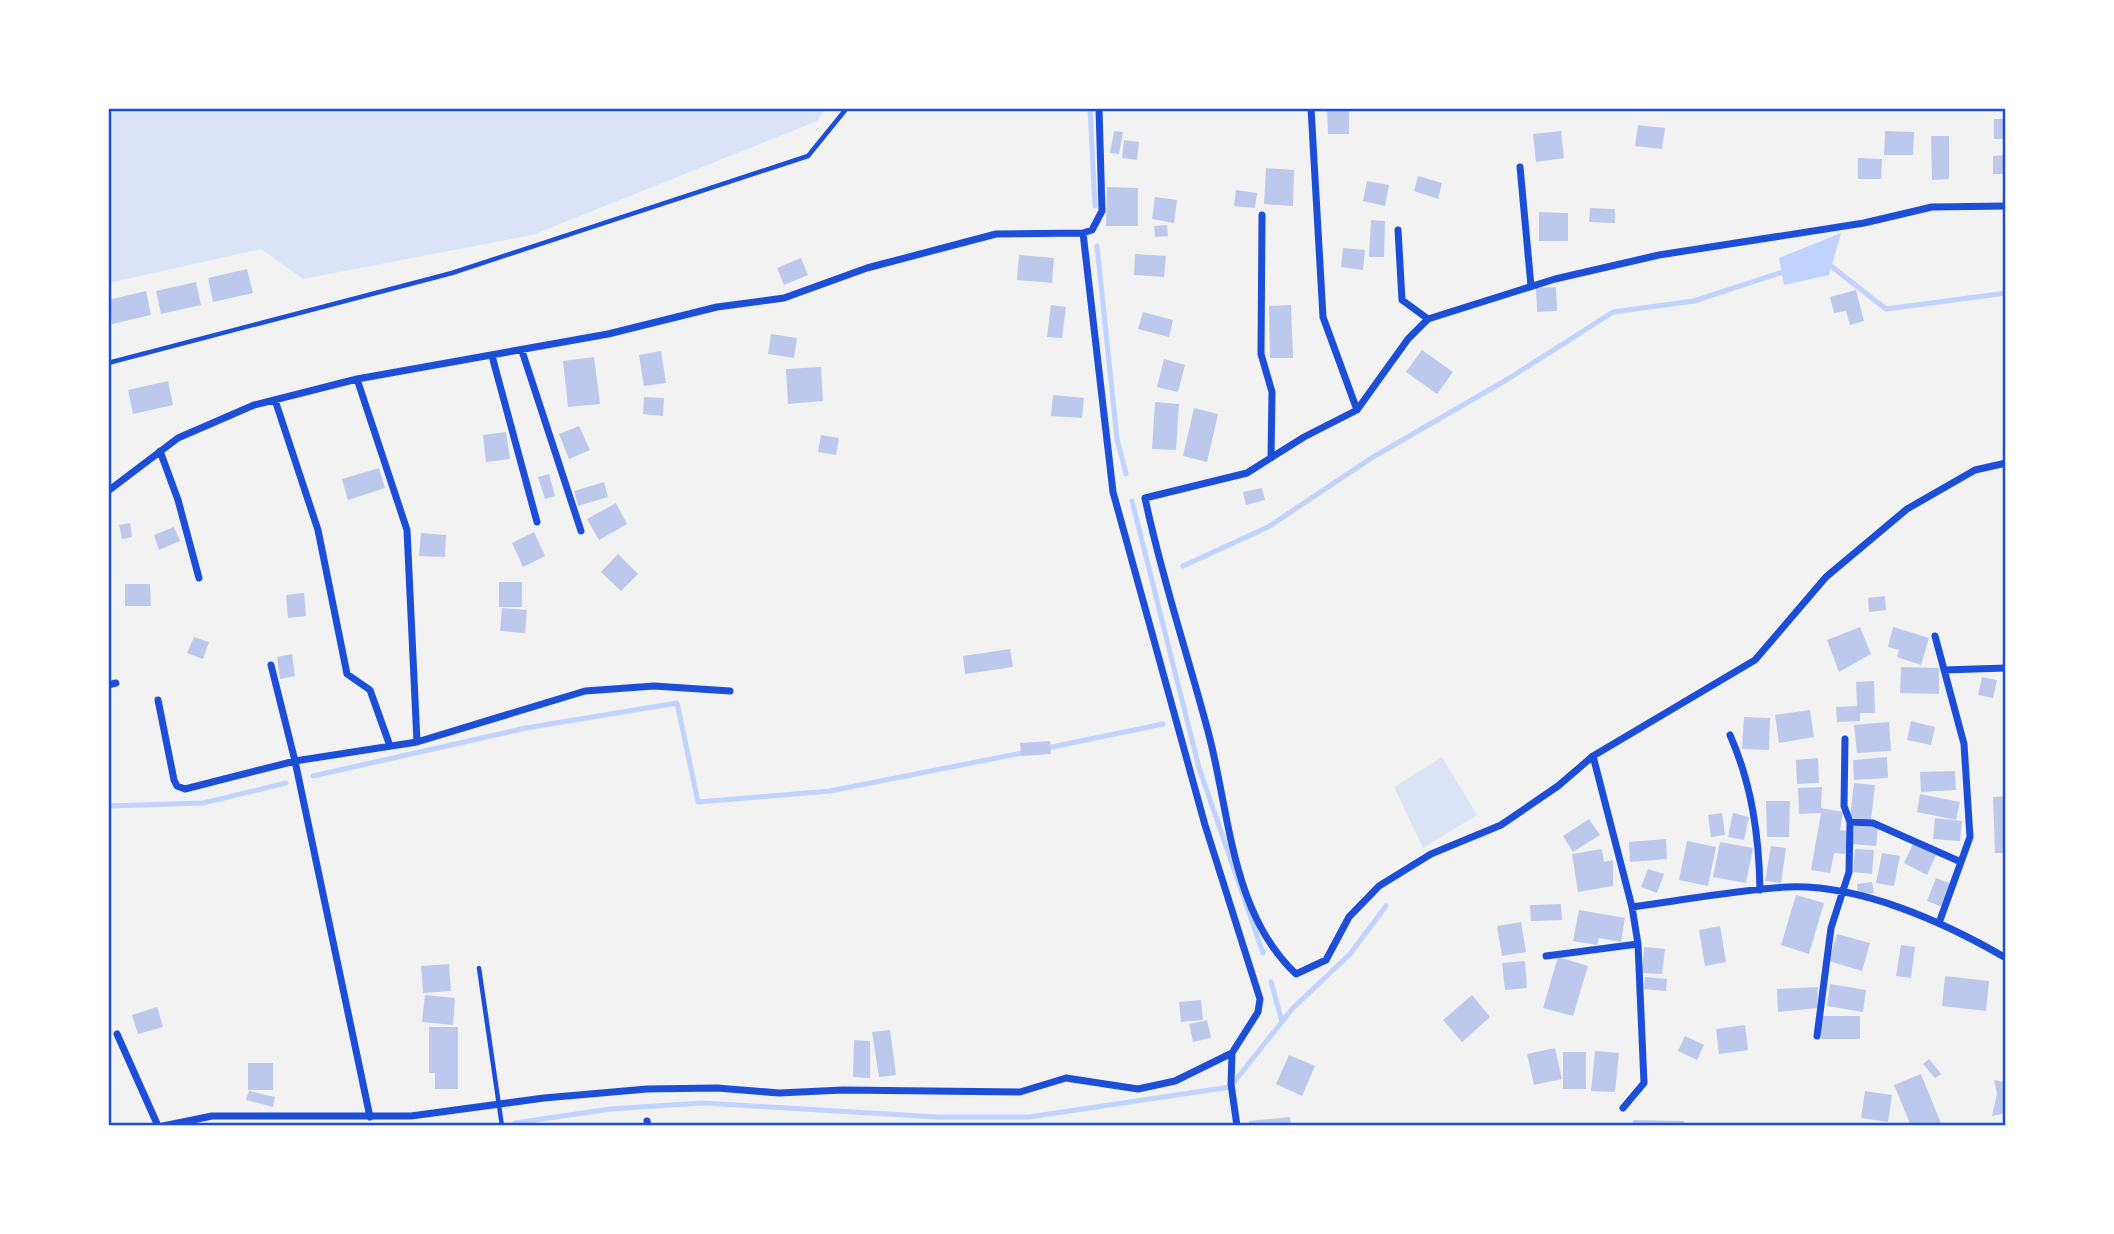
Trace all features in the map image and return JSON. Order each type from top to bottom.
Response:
[{"type":"street","points":[[108,491],[178,438],[254,405],[357,379],[608,334],[717,307],[784,298],[867,268],[996,234],[1083,233],[1092,230],[1102,211],[1100,108]]},
{"type":"street","points":[[1311,108],[1323,317],[1357,410]]},
{"type":"street","points":[[1520,167],[1531,286]]},
{"type":"street","points":[[2006,206],[1932,206],[1864,223],[1659,255],[1531,286],[1428,319],[1408,338],[1357,410],[1247,473],[1145,498],[1159,565],[1210,740],[1231,844],[1261,934],[1278,957],[1296,974],[1326,960],[1349,918],[1379,886],[1431,853],[1501,825],[1558,786],[1593,755],[1755,660],[1826,577],[1907,509],[1975,470],[2006,463]]},
{"type":"street","points":[[1262,215],[1261,354],[1272,392],[1271,458]]},
{"type":"street","points":[[1398,230],[1402,300],[1428,319]]},
{"type":"street","points":[[1083,233],[1113,492],[1205,825],[1261,999],[1258,1012],[1232,1053],[1231,1084],[1237,1125]]},
{"type":"street","points":[[522,351],[581,531]]},
{"type":"street","points":[[492,356],[537,522]]},
{"type":"street","points":[[357,379],[407,530],[417,741]]},
{"type":"street","points":[[275,400],[318,530],[347,674],[370,690],[390,746]]},
{"type":"street","points":[[160,451],[178,499],[199,578]]},
{"type":"street","points":[[1935,636],[1964,744],[1970,837],[1939,923]]},
{"type":"street","points":[[271,665],[295,761],[370,1116]]},
{"type":"street","points":[[1944,670],[2006,668]]},
{"type":"street","points":[[158,699],[177,786],[195,787],[295,761],[417,741],[585,691],[654,687],[730,691]]},
{"type":"street","points":[[1730,735],[1746,771],[1756,832],[1760,890]]},
{"type":"street","points":[[1817,1036],[1831,928],[1849,872],[1850,822],[1844,806],[1844,738]]},
{"type":"street","points":[[1593,755],[1632,907],[1638,944],[1644,1083],[1623,1108]]},
{"type":"street","points":[[1850,822],[1873,823],[1961,862]]},
{"type":"street","points":[[1632,907],[1789,887],[1842,891],[1939,923],[2006,958]]},
{"type":"street","points":[[1546,957],[1638,944]]},
{"type":"street","points":[[117,1034],[161,1125],[212,1116],[411,1116],[647,1089],[717,1088],[779,1093],[843,1090],[1020,1092],[1066,1078],[1138,1089],[1175,1081],[1232,1053]]},
{"type":"street","points":[[337,1116],[338,1125]]},
{"type":"lane","points":[[108,363],[452,273],[808,156],[847,108]]},
{"type":"lane","points":[[479,968],[502,1125]]},
{"type":"shaded area","points":[[108,109],[825,109],[817,121],[532,235],[303,279],[261,249],[109,283]]},
{"type":"shaded area","points":[[1442,757],[1477,815],[1423,848],[1394,787]]},
{"type":"water","points":[[1841,233],[1829,275],[1784,285],[1779,258]]},
{"type":"building","points":[[1327,108],[1349,108],[1349,134],[1328,134]]},
{"type":"building","points":[[1994,119],[2006,119],[2006,139],[1994,139]]},
{"type":"building","points":[[1638,125],[1665,128],[1662,149],[1635,146]]},
{"type":"building","points":[[1114,131],[1123,132],[1119,154],[1110,153]]},
{"type":"building","points":[[1561,131],[1564,158],[1536,162],[1533,134]]},
{"type":"building","points":[[1885,131],[1914,132],[1913,155],[1884,155]]},
{"type":"building","points":[[1931,136],[1949,136],[1949,179],[1932,180]]},
{"type":"building","points":[[1124,140],[1139,142],[1137,160],[1122,158]]},
{"type":"building","points":[[2006,155],[2006,174],[1993,174],[1993,156]]},
{"type":"building","points":[[1858,158],[1882,159],[1881,179],[1858,179]]},
{"type":"building","points":[[1266,168],[1294,170],[1293,206],[1264,204]]},
{"type":"building","points":[[1418,176],[1442,183],[1438,199],[1414,191]]},
{"type":"building","points":[[1367,181],[1389,185],[1385,206],[1363,201]]},
{"type":"building","points":[[1107,187],[1138,188],[1138,226],[1106,226]]},
{"type":"building","points":[[1236,190],[1257,193],[1255,208],[1234,206]]},
{"type":"building","points":[[1155,197],[1177,200],[1174,223],[1152,219]]},
{"type":"building","points":[[1590,208],[1615,209],[1615,223],[1589,222]]},
{"type":"building","points":[[1539,212],[1568,213],[1568,241],[1539,241]]},
{"type":"building","points":[[1371,220],[1385,221],[1384,257],[1369,257]]},
{"type":"building","points":[[1167,225],[1168,236],[1155,237],[1154,226]]},
{"type":"building","points":[[1343,248],[1365,250],[1363,270],[1341,267]]},
{"type":"building","points":[[1135,254],[1166,256],[1164,277],[1134,275]]},
{"type":"building","points":[[1019,255],[1054,258],[1052,283],[1017,280]]},
{"type":"building","points":[[801,258],[808,275],[784,285],[777,268]]},
{"type":"building","points":[[247,269],[253,293],[213,302],[208,278]]},
{"type":"building","points":[[196,282],[201,305],[161,314],[156,291]]},
{"type":"building","points":[[1556,287],[1557,311],[1537,312],[1536,288]]},
{"type":"building","points":[[1856,290],[1864,321],[1850,325],[1846,311],[1834,313],[1830,297]]},
{"type":"building","points":[[146,291],[151,315],[112,324],[108,300]]},
{"type":"building","points":[[1051,305],[1066,307],[1062,338],[1047,337]]},
{"type":"building","points":[[1291,305],[1293,358],[1270,358],[1269,306]]},
{"type":"building","points":[[1143,312],[1173,320],[1169,337],[1138,329]]},
{"type":"building","points":[[771,334],[797,338],[794,358],[768,354]]},
{"type":"building","points":[[1422,350],[1453,372],[1437,394],[1406,372]]},
{"type":"building","points":[[661,351],[666,383],[644,386],[639,355]]},
{"type":"building","points":[[594,357],[600,404],[568,407],[563,361]]},
{"type":"building","points":[[1164,359],[1185,365],[1178,392],[1157,387]]},
{"type":"building","points":[[821,367],[823,401],[788,404],[786,369]]},
{"type":"building","points":[[168,381],[173,405],[133,414],[128,390]]},
{"type":"building","points":[[1053,395],[1084,398],[1082,418],[1051,416]]},
{"type":"building","points":[[644,397],[664,398],[663,416],[643,414]]},
{"type":"building","points":[[1155,402],[1179,404],[1176,450],[1152,449]]},
{"type":"building","points":[[1194,408],[1218,414],[1207,462],[1183,456]]},
{"type":"building","points":[[579,426],[590,450],[569,459],[559,434]]},
{"type":"building","points":[[506,432],[510,459],[486,462],[483,435]]},
{"type":"building","points":[[821,435],[839,438],[836,455],[818,452]]},
{"type":"building","points":[[379,468],[385,488],[348,500],[342,479]]},
{"type":"building","points":[[549,474],[555,496],[545,499],[538,477]]},
{"type":"building","points":[[604,482],[608,497],[578,506],[574,491]]},
{"type":"building","points":[[1262,488],[1265,500],[1246,505],[1243,492]]},
{"type":"building","points":[[616,503],[627,524],[599,540],[587,519]]},
{"type":"building","points":[[130,523],[132,537],[122,539],[119,525]]},
{"type":"building","points":[[174,527],[180,541],[159,550],[154,535]]},
{"type":"building","points":[[534,532],[545,556],[523,567],[512,543]]},
{"type":"building","points":[[421,533],[446,535],[445,557],[419,556]]},
{"type":"building","points":[[618,554],[638,574],[621,591],[601,572]]},
{"type":"building","points":[[499,582],[522,582],[522,607],[499,607]]},
{"type":"building","points":[[125,584],[150,584],[151,606],[125,606]]},
{"type":"building","points":[[304,593],[306,616],[288,618],[286,595]]},
{"type":"building","points":[[1885,596],[1886,610],[1869,612],[1868,598]]},
{"type":"building","points":[[502,608],[527,610],[525,633],[500,631]]},
{"type":"building","points":[[1860,627],[1871,654],[1839,672],[1827,640]]},
{"type":"building","points":[[1893,627],[1929,638],[1921,665],[1897,657],[1899,650],[1888,647]]},
{"type":"building","points":[[194,637],[209,642],[203,659],[187,653]]},
{"type":"building","points":[[1010,649],[1013,667],[965,674],[963,656]]},
{"type":"building","points":[[292,654],[295,676],[280,679],[277,657]]},
{"type":"building","points":[[1901,667],[1939,668],[1939,694],[1900,693]]},
{"type":"building","points":[[1982,677],[1997,680],[1993,698],[1978,695]]},
{"type":"building","points":[[1874,681],[1875,713],[1860,713],[1860,721],[1837,722],[1836,707],[1857,706],[1856,682]]},
{"type":"building","points":[[1810,710],[1814,737],[1779,743],[1775,715]]},
{"type":"building","points":[[1744,717],[1770,718],[1769,750],[1742,749]]},
{"type":"building","points":[[1911,721],[1935,727],[1931,745],[1907,740]]},
{"type":"building","points":[[1889,722],[1891,751],[1857,753],[1854,725]]},
{"type":"building","points":[[1050,741],[1051,754],[1021,756],[1020,743]]},
{"type":"building","points":[[1887,757],[1888,778],[1854,780],[1853,760]]},
{"type":"building","points":[[1818,758],[1819,783],[1797,784],[1796,760]]},
{"type":"building","points":[[1955,771],[1956,790],[1921,792],[1920,772]]},
{"type":"building","points":[[1854,783],[1875,785],[1871,820],[1850,817]]},
{"type":"building","points":[[1822,787],[1821,808],[1843,812],[1840,830],[1849,831],[1845,854],[1834,853],[1830,873],[1811,870],[1821,813],[1799,814],[1798,788]]},
{"type":"building","points":[[1920,794],[1960,802],[1956,820],[1917,812]]},
{"type":"building","points":[[2006,796],[2006,853],[1995,853],[1993,797]]},
{"type":"building","points":[[1766,801],[1790,801],[1789,837],[1767,837]]},
{"type":"building","points":[[1722,813],[1725,835],[1711,837],[1708,815]]},
{"type":"building","points":[[1733,813],[1749,817],[1744,840],[1728,837]]},
{"type":"building","points":[[1935,818],[1962,821],[1960,841],[1933,839]]},
{"type":"building","points":[[1589,819],[1600,835],[1573,852],[1563,836]]},
{"type":"building","points":[[1854,825],[1878,827],[1876,846],[1852,844]]},
{"type":"building","points":[[1666,839],[1667,859],[1630,862],[1629,842]]},
{"type":"building","points":[[1687,841],[1716,847],[1708,886],[1679,880]]},
{"type":"building","points":[[1720,842],[1753,848],[1746,883],[1713,877]]},
{"type":"building","points":[[1913,844],[1936,855],[1927,875],[1904,863]]},
{"type":"building","points":[[1771,846],[1786,848],[1781,883],[1765,881]]},
{"type":"building","points":[[1602,849],[1604,862],[1613,860],[1613,886],[1578,892],[1572,854]]},
{"type":"building","points":[[1855,849],[1874,850],[1872,874],[1853,872]]},
{"type":"building","points":[[1882,853],[1900,856],[1894,886],[1876,883]]},
{"type":"building","points":[[1648,869],[1664,874],[1657,893],[1641,887]]},
{"type":"building","points":[[1936,878],[1952,884],[1943,907],[1927,901]]},
{"type":"building","points":[[1872,882],[1874,893],[1858,895],[1857,884]]},
{"type":"building","points":[[1796,895],[1824,903],[1809,954],[1781,945]]},
{"type":"building","points":[[1561,904],[1562,920],[1531,921],[1530,905]]},
{"type":"building","points":[[1579,910],[1625,918],[1621,942],[1599,938],[1597,945],[1573,941]]},
{"type":"building","points":[[1521,922],[1526,952],[1502,956],[1497,926]]},
{"type":"building","points":[[1720,926],[1726,962],[1705,966],[1699,930]]},
{"type":"building","points":[[1837,934],[1870,943],[1862,971],[1829,961]]},
{"type":"building","points":[[1901,945],[1915,947],[1911,978],[1896,976]]},
{"type":"building","points":[[1644,947],[1665,949],[1662,974],[1642,973]]},
{"type":"building","points":[[1558,957],[1588,966],[1573,1016],[1543,1008]]},
{"type":"building","points":[[1525,961],[1527,988],[1505,990],[1502,963]]},
{"type":"building","points":[[449,964],[451,991],[423,993],[421,966]]},
{"type":"building","points":[[1945,976],[1989,981],[1986,1011],[1942,1006]]},
{"type":"building","points":[[1645,977],[1667,979],[1666,991],[1644,989]]},
{"type":"building","points":[[1830,984],[1866,990],[1863,1012],[1827,1006]]},
{"type":"building","points":[[1818,987],[1817,1008],[1778,1012],[1777,989]]},
{"type":"building","points":[[425,995],[455,998],[453,1025],[422,1022]]},
{"type":"building","points":[[1472,995],[1490,1017],[1462,1042],[1443,1020]]},
{"type":"building","points":[[1201,1000],[1203,1020],[1181,1022],[1179,1002]]},
{"type":"building","points":[[157,1007],[163,1027],[138,1034],[132,1015]]},
{"type":"building","points":[[1821,1016],[1860,1016],[1860,1039],[1821,1039]]},
{"type":"building","points":[[1207,1020],[1211,1038],[1193,1042],[1189,1024]]},
{"type":"building","points":[[1745,1025],[1748,1050],[1719,1054],[1716,1029]]},
{"type":"building","points":[[429,1027],[458,1027],[458,1089],[435,1089],[435,1073],[429,1073]]},
{"type":"building","points":[[890,1030],[896,1075],[879,1077],[872,1032]]},
{"type":"building","points":[[1685,1036],[1704,1045],[1697,1060],[1678,1051]]},
{"type":"building","points":[[854,1040],[870,1041],[870,1078],[853,1077]]},
{"type":"building","points":[[1555,1048],[1562,1079],[1534,1085],[1527,1054]]},
{"type":"building","points":[[1595,1051],[1619,1053],[1615,1092],[1591,1091]]},
{"type":"building","points":[[1563,1052],[1586,1052],[1586,1089],[1563,1089]]},
{"type":"building","points":[[1289,1055],[1315,1066],[1302,1096],[1276,1084]]},
{"type":"building","points":[[1929,1059],[1941,1074],[1935,1078],[1923,1064]]},
{"type":"building","points":[[248,1063],[273,1063],[273,1090],[248,1090]]},
{"type":"building","points":[[1921,1074],[1942,1126],[1911,1126],[1894,1085]]},
{"type":"building","points":[[1994,1080],[2006,1082],[2006,1113],[1992,1116],[1997,1094]]},
{"type":"building","points":[[249,1091],[275,1097],[273,1107],[246,1100]]},
{"type":"building","points":[[1865,1091],[1892,1095],[1888,1122],[1861,1118]]},
{"type":"building","points":[[1290,1117],[1291,1126],[1250,1126],[1249,1121]]},
{"type":"building","points":[[1633,1120],[1684,1121],[1684,1126],[1633,1126]]},
{"type":"waterway","points":[[1090,108],[1095,206]]},
{"type":"waterway","points":[[1097,246],[1117,439],[1126,474]]},
{"type":"waterway","points":[[1827,266],[1831,266],[1886,309],[2006,293]]},
{"type":"waterway","points":[[1183,566],[1268,527],[1373,457],[1508,379],[1613,312],[1694,301],[1786,271]]},
{"type":"waterway","points":[[1132,501],[1199,768],[1263,953]]},
{"type":"waterway","points":[[313,776],[526,728],[677,703],[698,802],[830,791],[1027,752]]},
{"type":"waterway","points":[[1047,748],[1163,724]]},
{"type":"waterway","points":[[108,806],[203,803],[286,783]]},
{"type":"waterway","points":[[515,1123],[610,1109],[703,1103],[937,1117],[1029,1117],[1230,1087],[1292,1009],[1350,954],[1386,906]]},
{"type":"waterway","points":[[1271,982],[1282,1022]]}]
